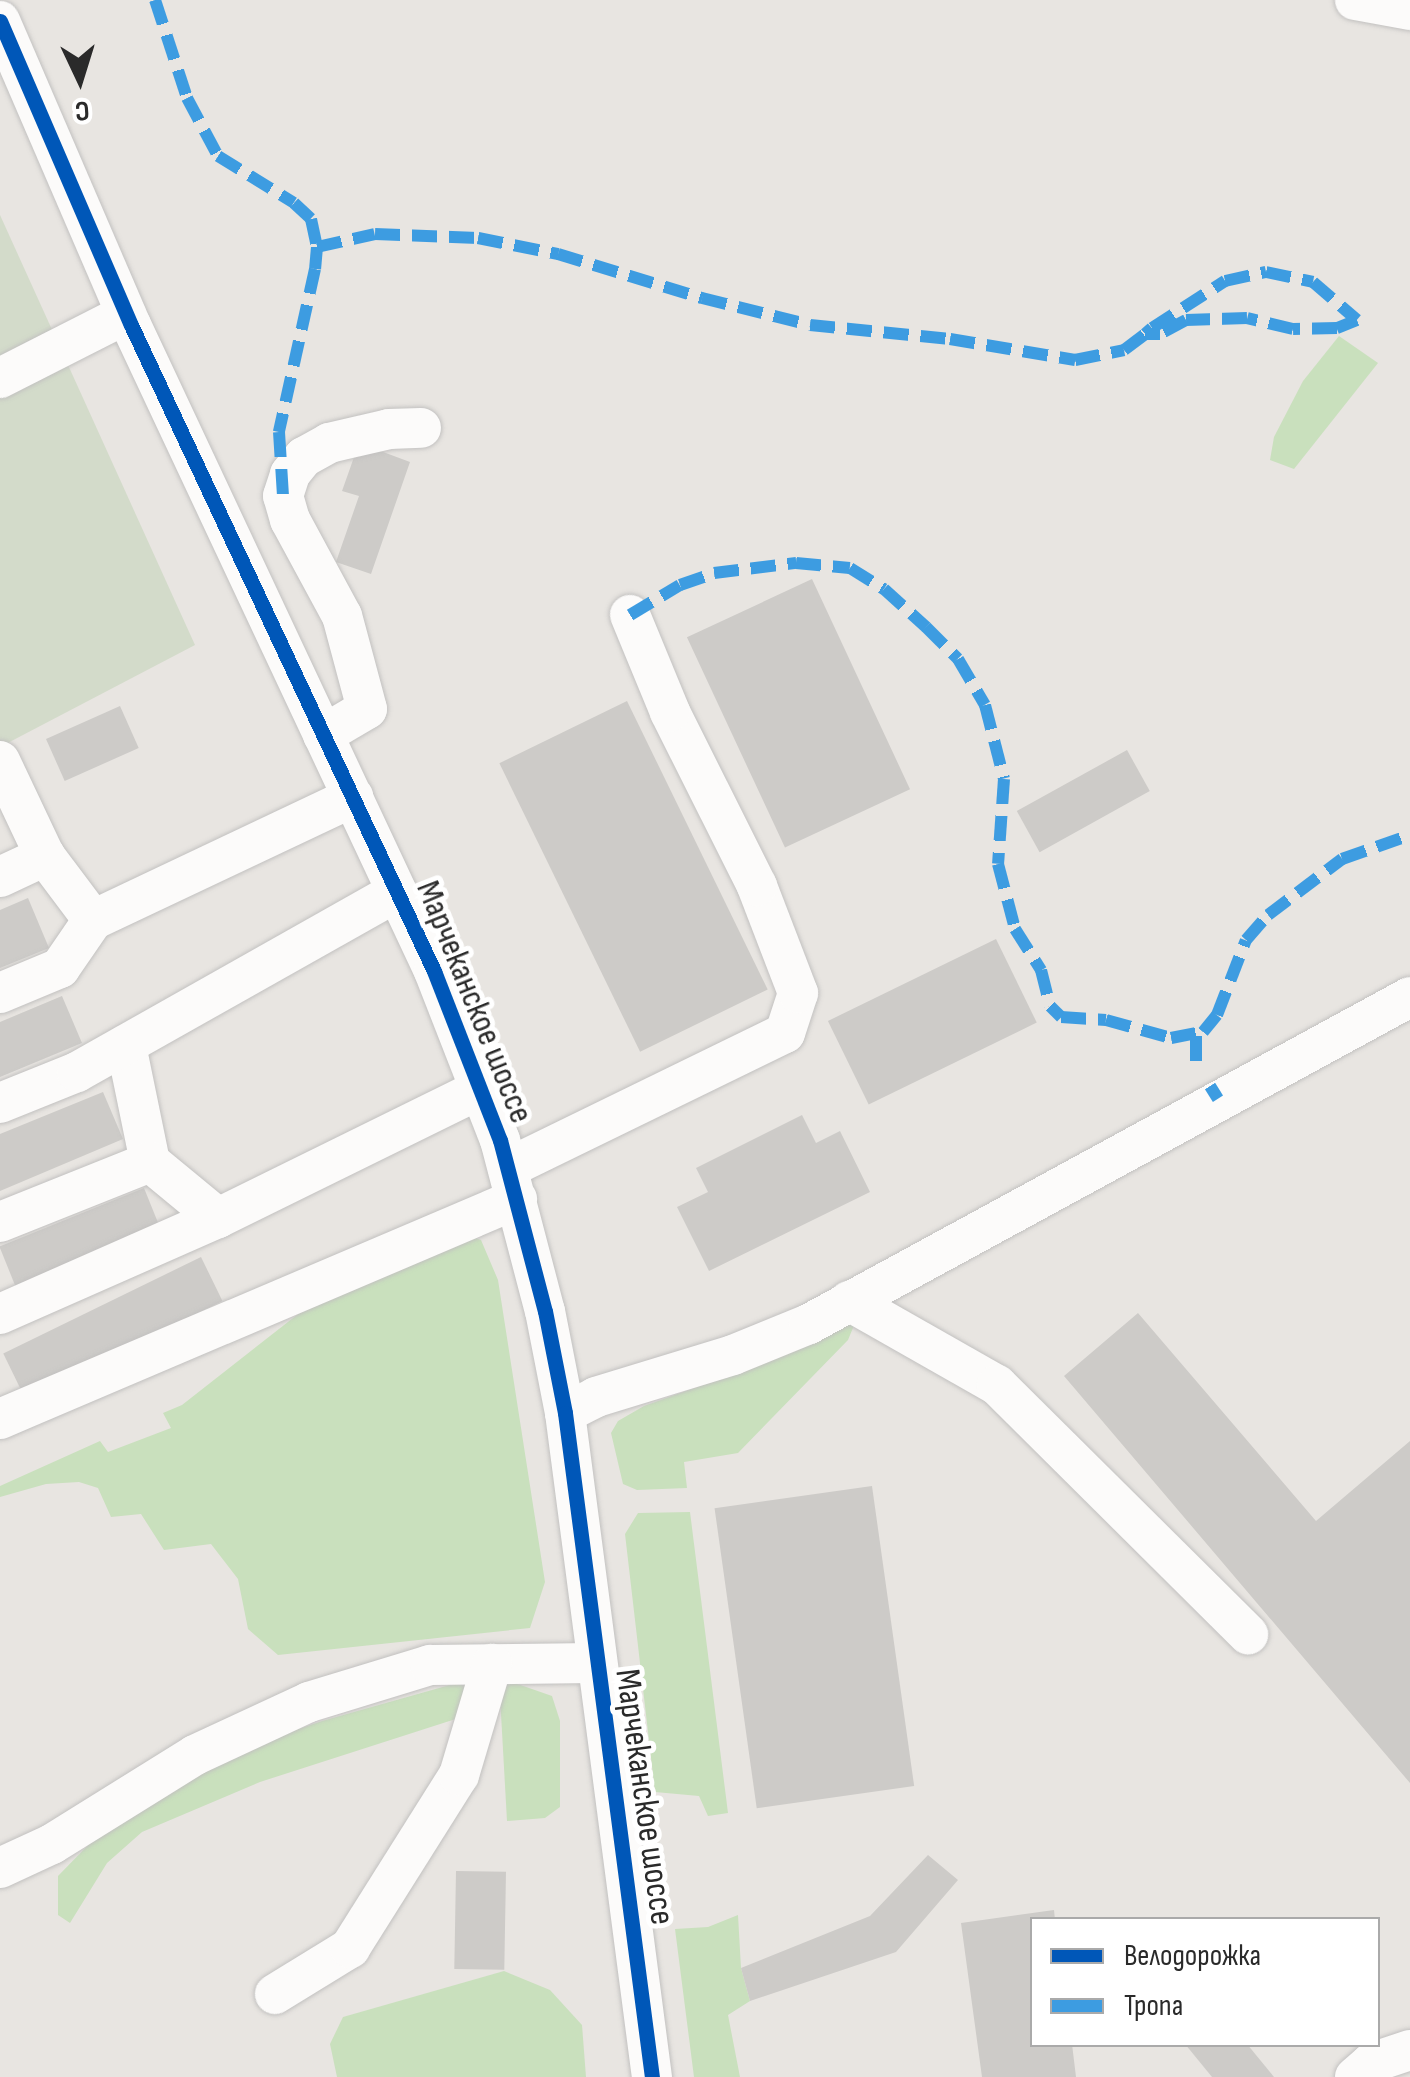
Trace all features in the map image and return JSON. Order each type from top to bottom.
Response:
[{"type":"street","points":[[1354,0],[1410,10]]},
{"type":"street","name":"Марчеканское шоссе","points":[[0,21],[126,314],[397,892],[482,1088],[512,1184],[565,1412],[652,2077]]},
{"type":"street","points":[[0,378],[126,314]]},
{"type":"street","points":[[323,734],[367,709],[342,616],[290,520],[283,496],[290,474],[304,458],[329,443],[390,428],[421,428]]},
{"type":"street","points":[[0,1420],[512,1184],[785,1032],[798,993],[758,886],[670,712],[630,615]]},
{"type":"street","points":[[0,760],[45,856],[94,920]]},
{"type":"street","points":[[0,993],[60,968],[94,920],[352,796]]},
{"type":"street","points":[[0,877],[45,856]]},
{"type":"street","points":[[0,1103],[77,1072],[397,892]]},
{"type":"street","points":[[565,1412],[596,1396],[733,1355],[849,1301],[1410,997]]},
{"type":"street","points":[[126,1045],[150,1162],[218,1218]]},
{"type":"street","points":[[0,1314],[218,1218],[482,1088]]},
{"type":"street","points":[[0,1222],[150,1162]]},
{"type":"street","points":[[849,1301],[996,1384],[1248,1634]]},
{"type":"street","points":[[0,1868],[52,1844],[195,1756],[310,1702],[430,1665],[596,1663]]},
{"type":"street","points":[[275,1994],[350,1948],[459,1775],[492,1664]]},
{"type":"street","points":[[1354,2077],[1371,2063],[1410,2050]]},
{"type":"green space","points":[[0,215],[195,645],[0,747]]},
{"type":"green space","points":[[1339,336],[1378,363],[1294,469],[1270,460],[1274,437],[1303,381]]},
{"type":"green space","points":[[468,1235],[481,1240],[498,1280],[545,1582],[530,1628],[278,1655],[248,1629],[238,1579],[211,1544],[164,1550],[141,1514],[111,1517],[98,1488],[79,1482],[46,1484],[0,1497],[0,1486],[100,1441],[108,1452],[171,1428],[163,1413],[182,1405],[302,1311]]},
{"type":"green space","points":[[841,1319],[855,1323],[848,1340],[738,1453],[684,1462],[687,1488],[637,1490],[623,1484],[611,1433],[618,1421],[644,1406],[725,1377]]},
{"type":"green space","points":[[690,1512],[728,1813],[708,1816],[699,1796],[655,1792],[625,1534],[638,1513]]},
{"type":"green space","points":[[464,1681],[476,1691],[465,1716],[260,1782],[142,1832],[107,1863],[70,1923],[58,1915],[58,1876],[99,1834],[221,1755],[322,1721]]},
{"type":"green space","points":[[509,1681],[552,1696],[560,1721],[560,1807],[545,1818],[507,1821],[500,1696]]},
{"type":"green space","points":[[738,1915],[741,1968],[750,2001],[728,2015],[740,2077],[694,2077],[675,1929],[708,1927]]},
{"type":"green space","points":[[504,1971],[550,1990],[582,2025],[586,2077],[337,2077],[330,2044],[343,2017]]},
{"type":"building","points":[[359,443],[410,462],[371,574],[336,562],[359,496],[342,491]]},
{"type":"building","points":[[812,579],[910,789],[785,848],[687,637]]},
{"type":"building","points":[[627,701],[768,990],[640,1052],[499,763]]},
{"type":"building","points":[[120,706],[139,748],[65,781],[46,739]]},
{"type":"building","points":[[1127,750],[1150,791],[1040,852],[1017,811]]},
{"type":"building","points":[[28,898],[49,948],[0,968],[0,910]]},
{"type":"building","points":[[996,939],[1037,1023],[869,1105],[828,1021]]},
{"type":"building","points":[[62,996],[82,1043],[0,1077],[0,1022]]},
{"type":"building","points":[[103,1092],[123,1139],[0,1191],[0,1134]]},
{"type":"building","points":[[802,1115],[816,1143],[840,1131],[870,1192],[709,1271],[677,1207],[708,1192],[696,1168]]},
{"type":"building","points":[[144,1188],[162,1233],[17,1291],[0,1246]]},
{"type":"building","points":[[201,1257],[222,1301],[25,1397],[3,1353]]},
{"type":"building","points":[[1138,1313],[1316,1521],[1410,1441],[1410,1783],[1064,1376]]},
{"type":"building","points":[[872,1486],[914,1786],[757,1808],[715,1508]]},
{"type":"building","points":[[928,1855],[958,1880],[896,1952],[750,2001],[741,1968],[870,1916]]},
{"type":"building","points":[[456,1871],[506,1872],[504,1970],[454,1969]]},
{"type":"building","points":[[1054,1910],[1055,1917],[1030,1917],[1030,2047],[1072,2047],[1076,2077],[982,2077],[961,1923]]},
{"type":"building","points":[[1187,2047],[1249,2047],[1274,2077],[1212,2077]]},
{"type":"marked path","points":[[155,0],[187,98],[218,156],[294,203],[311,219],[317,247],[315,269],[279,432],[283,496]]},
{"type":"marked path","points":[[317,247],[375,234],[478,238],[558,254],[702,298],[810,325],[950,339],[1075,360],[1124,350],[1152,328],[1225,281],[1266,272],[1313,282],[1357,320],[1337,328],[1293,329],[1247,318],[1186,320],[1160,334],[1145,334]]},
{"type":"marked path","points":[[630,615],[680,585],[714,573],[796,563],[850,568],[884,589],[926,627],[958,659],[985,705],[1004,779],[998,864],[1015,929],[1041,970],[1050,1006],[1061,1017],[1106,1020],[1171,1038],[1203,1032],[1217,1015],[1246,940],[1268,915],[1342,859],[1410,835]]},
{"type":"marked path","points":[[1196,1036],[1196,1063]]},
{"type":"marked path","points":[[1210,1086],[1218,1099]]},
{"type":"cycle path","points":[[0,21],[131,325],[434,971],[500,1140],[545,1311],[565,1413],[652,2077]]}]
